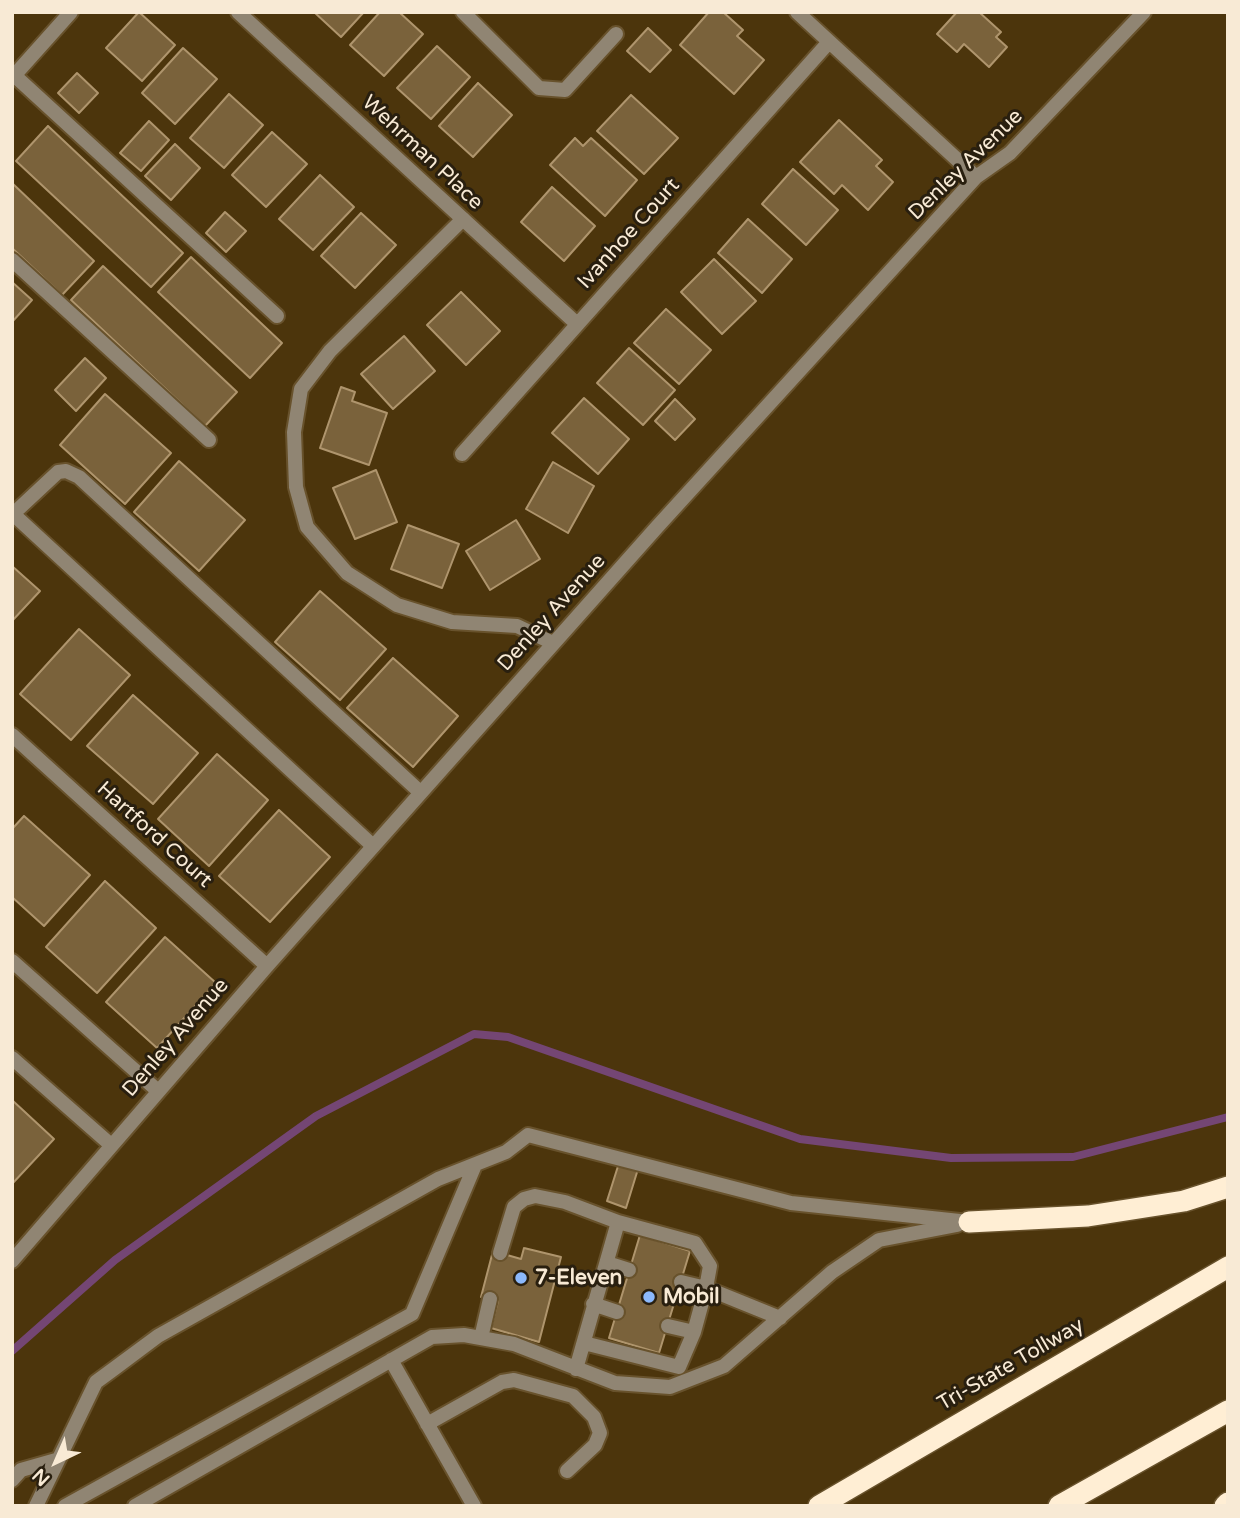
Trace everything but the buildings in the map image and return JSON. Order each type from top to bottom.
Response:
[{"type":"highway","points":[[969,1222],[1088,1216],[1184,1201],[1228,1187]]},
{"type":"highway","name":"Tri-State Tollway","points":[[819,1506],[1228,1267]]},
{"type":"highway","points":[[1059,1506],[1228,1411]]},
{"type":"street","points":[[71,12],[13,77],[277,316]]},
{"type":"street","name":"Wehrman Place","points":[[238,12],[577,324]]},
{"type":"street","points":[[463,12],[540,88],[565,90],[616,34]]},
{"type":"street","points":[[797,12],[976,177]]},
{"type":"street","name":"Denley Avenue","points":[[12,1261],[267,966],[553,643],[976,177],[1010,153],[1144,12]]},
{"type":"street","name":"Ivanhoe Court","points":[[462,454],[829,42]]},
{"type":"street","points":[[463,219],[330,351],[301,389],[293,432],[296,487],[307,527],[347,573],[397,606],[452,622],[517,626],[553,643]]},
{"type":"street","points":[[12,260],[209,440]]},
{"type":"street","points":[[373,846],[13,513],[58,472],[66,471],[79,477],[421,792]]},
{"type":"street","name":"Hartford Court","points":[[12,735],[267,966]]},
{"type":"street","points":[[12,961],[158,1091]]},
{"type":"street","points":[[12,1058],[111,1145]]},
{"type":"street","points":[[36,1506],[96,1382],[158,1336],[438,1179],[506,1152],[528,1135],[791,1203],[969,1222]]},
{"type":"street","points":[[65,1506],[412,1314],[475,1165]]},
{"type":"street","points":[[500,1253],[514,1208],[523,1199],[536,1196],[565,1202],[618,1222],[695,1242],[710,1266],[694,1332],[679,1367],[584,1343]]},
{"type":"street","points":[[576,1370],[618,1222]]},
{"type":"street","points":[[135,1506],[432,1337],[464,1335],[514,1344],[615,1383],[670,1387],[724,1366],[832,1272],[879,1241],[969,1222]]},
{"type":"street","points":[[607,1263],[629,1270]]},
{"type":"street","points":[[681,1282],[706,1288],[780,1318]]},
{"type":"street","points":[[481,1338],[490,1299]]},
{"type":"street","points":[[593,1304],[617,1312]]},
{"type":"street","points":[[668,1326],[694,1332]]},
{"type":"street","points":[[391,1360],[474,1506]]},
{"type":"street","points":[[427,1424],[502,1382],[514,1380],[573,1396],[594,1417],[600,1433],[595,1446],[567,1471]]},
{"type":"street","points":[[12,1480],[21,1469],[56,1460]]},
{"type":"waterway","points":[[12,1351],[115,1260],[316,1116],[474,1034],[508,1037],[800,1139],[951,1158],[1073,1157],[1228,1117]]},
{"type":"place","name":"7-Eleven","points":[[521,1278]]},
{"type":"place","name":"Mobil","points":[[649,1297]]}]
